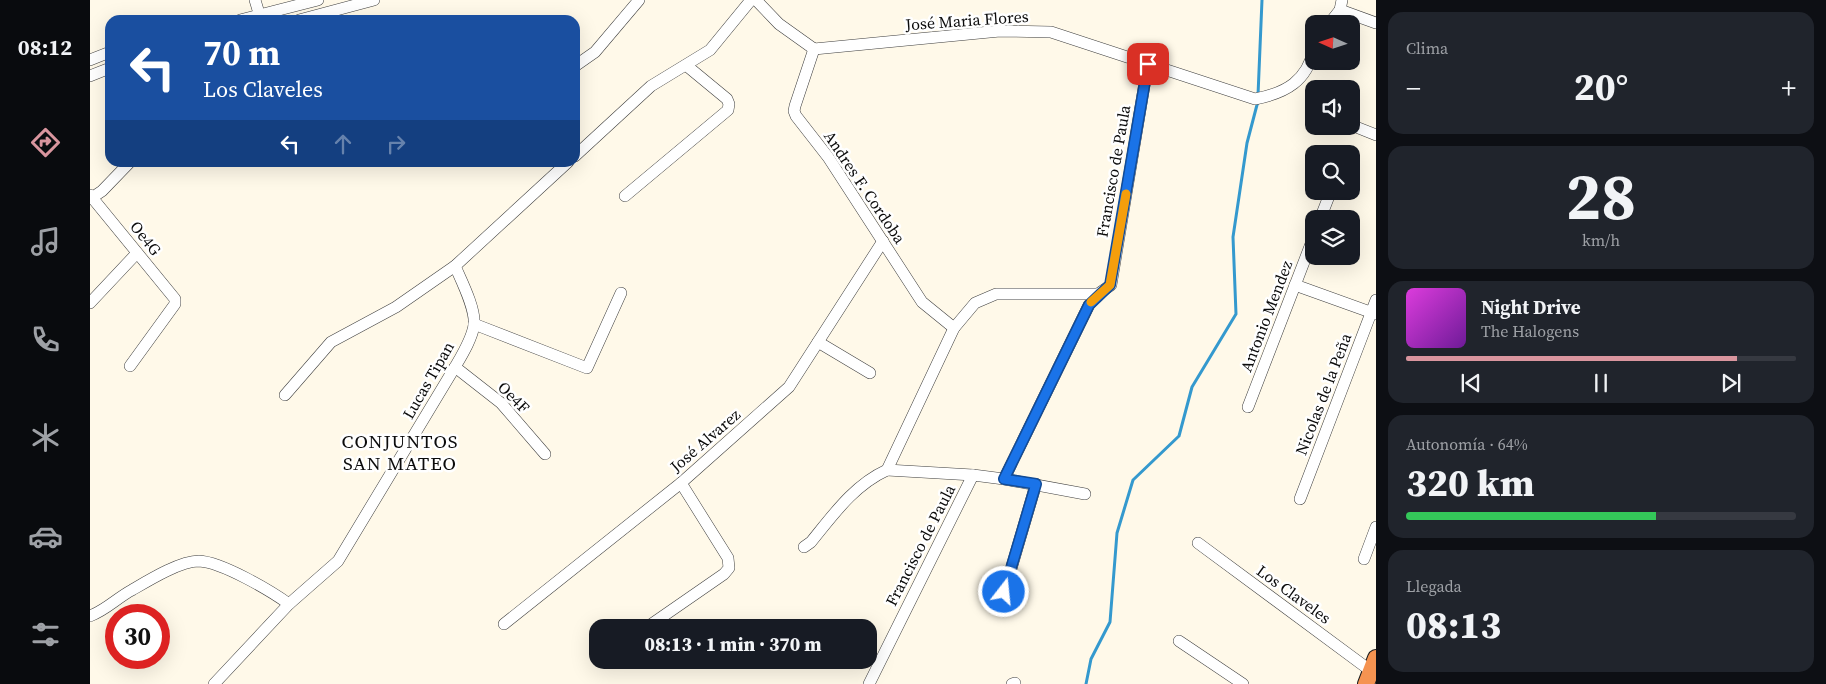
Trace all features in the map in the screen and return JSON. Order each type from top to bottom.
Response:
[{"type":"street","points":[[255,0],[259,15]]},
{"type":"street","points":[[270,15],[318,0]]},
{"type":"street","points":[[318,15],[374,0]]},
{"type":"street","points":[[580,62],[595,52],[639,0]]},
{"type":"street","points":[[580,151],[651,86],[687,66],[710,50],[750,0]]},
{"type":"street","points":[[756,0],[779,24],[814,49]]},
{"type":"street","points":[[1341,5],[1376,23]]},
{"type":"street","name":"José Maria Flores","points":[[814,49],[1000,31],[1052,32],[1255,99],[1272,96],[1301,79],[1307,70]]},
{"type":"street","name":"Andres F. Cordoba","points":[[814,49],[797,99],[794,111],[796,116],[828,157],[922,302],[954,328]]},
{"type":"street","points":[[90,60],[105,54]]},
{"type":"street","name":"Francisco de Paula","points":[[1098,294],[1110,285],[1148,64]]},
{"type":"street","points":[[625,196],[728,110],[729,104],[727,99],[687,66]]},
{"type":"street","points":[[90,76],[105,70]]},
{"type":"street","points":[[1360,129],[1376,135]]},
{"type":"street","points":[[91,196],[102,191],[125,167]]},
{"type":"street","points":[[284,395],[331,342],[396,307],[455,266],[563,167]]},
{"type":"street","name":"Oe4G","points":[[91,196],[175,299],[175,304],[130,366]]},
{"type":"street","name":"José Alvarez","points":[[504,624],[681,483],[789,387],[883,240]]},
{"type":"street","points":[[90,303],[137,253]]},
{"type":"street","name":"Antonio Mendez","points":[[1248,407],[1305,259]]},
{"type":"street","points":[[455,266],[469,298],[474,324],[587,368],[621,293]]},
{"type":"street","points":[[1295,285],[1374,313]]},
{"type":"street","points":[[887,470],[954,328],[975,303],[996,294],[1098,294]]},
{"type":"street","points":[[1004,479],[1089,305],[1098,294]]},
{"type":"street","name":"Nicolas de la Peña","points":[[1300,500],[1374,313],[1376,300]]},
{"type":"street","name":"Lucas Tipan","points":[[214,684],[289,604],[338,561],[455,367],[466,346],[474,324]]},
{"type":"street","points":[[818,342],[870,374]]},
{"type":"street","name":"Oe4F","points":[[455,367],[501,403],[545,454]]},
{"type":"street","points":[[804,548],[855,490],[887,470],[973,475],[1036,484],[1085,494]]},
{"type":"street","name":"Francisco de Paula","points":[[869,684],[973,475]]},
{"type":"street","points":[[659,619],[724,574],[729,568],[728,558],[681,483]]},
{"type":"street","points":[[999,610],[1036,484]]},
{"type":"street","points":[[1364,559],[1376,526]]},
{"type":"street","name":"Los Claveles","points":[[1198,543],[1371,671]]},
{"type":"street","points":[[90,616],[107,608],[131,590],[182,565],[198,561],[211,563],[231,572],[278,596],[289,604]]},
{"type":"street","points":[[1178,641],[1243,684]]},
{"type":"waterway","points":[[1258,95],[1262,0]]},
{"type":"waterway","points":[[1086,684],[1091,659],[1110,622],[1117,533],[1133,480],[1179,436],[1192,387],[1236,314],[1233,237],[1247,143],[1258,101]]},
{"type":"slow traffic","points":[[1091,302],[1110,285],[1126,194]]},
{"type":"district","name":"CONJUNTOS SAN MATEO","points":[[400,452]]},
{"type":"route","points":[[1004,592],[1036,484],[1004,479],[1089,305],[1098,294],[1110,285],[1148,64]]}]
